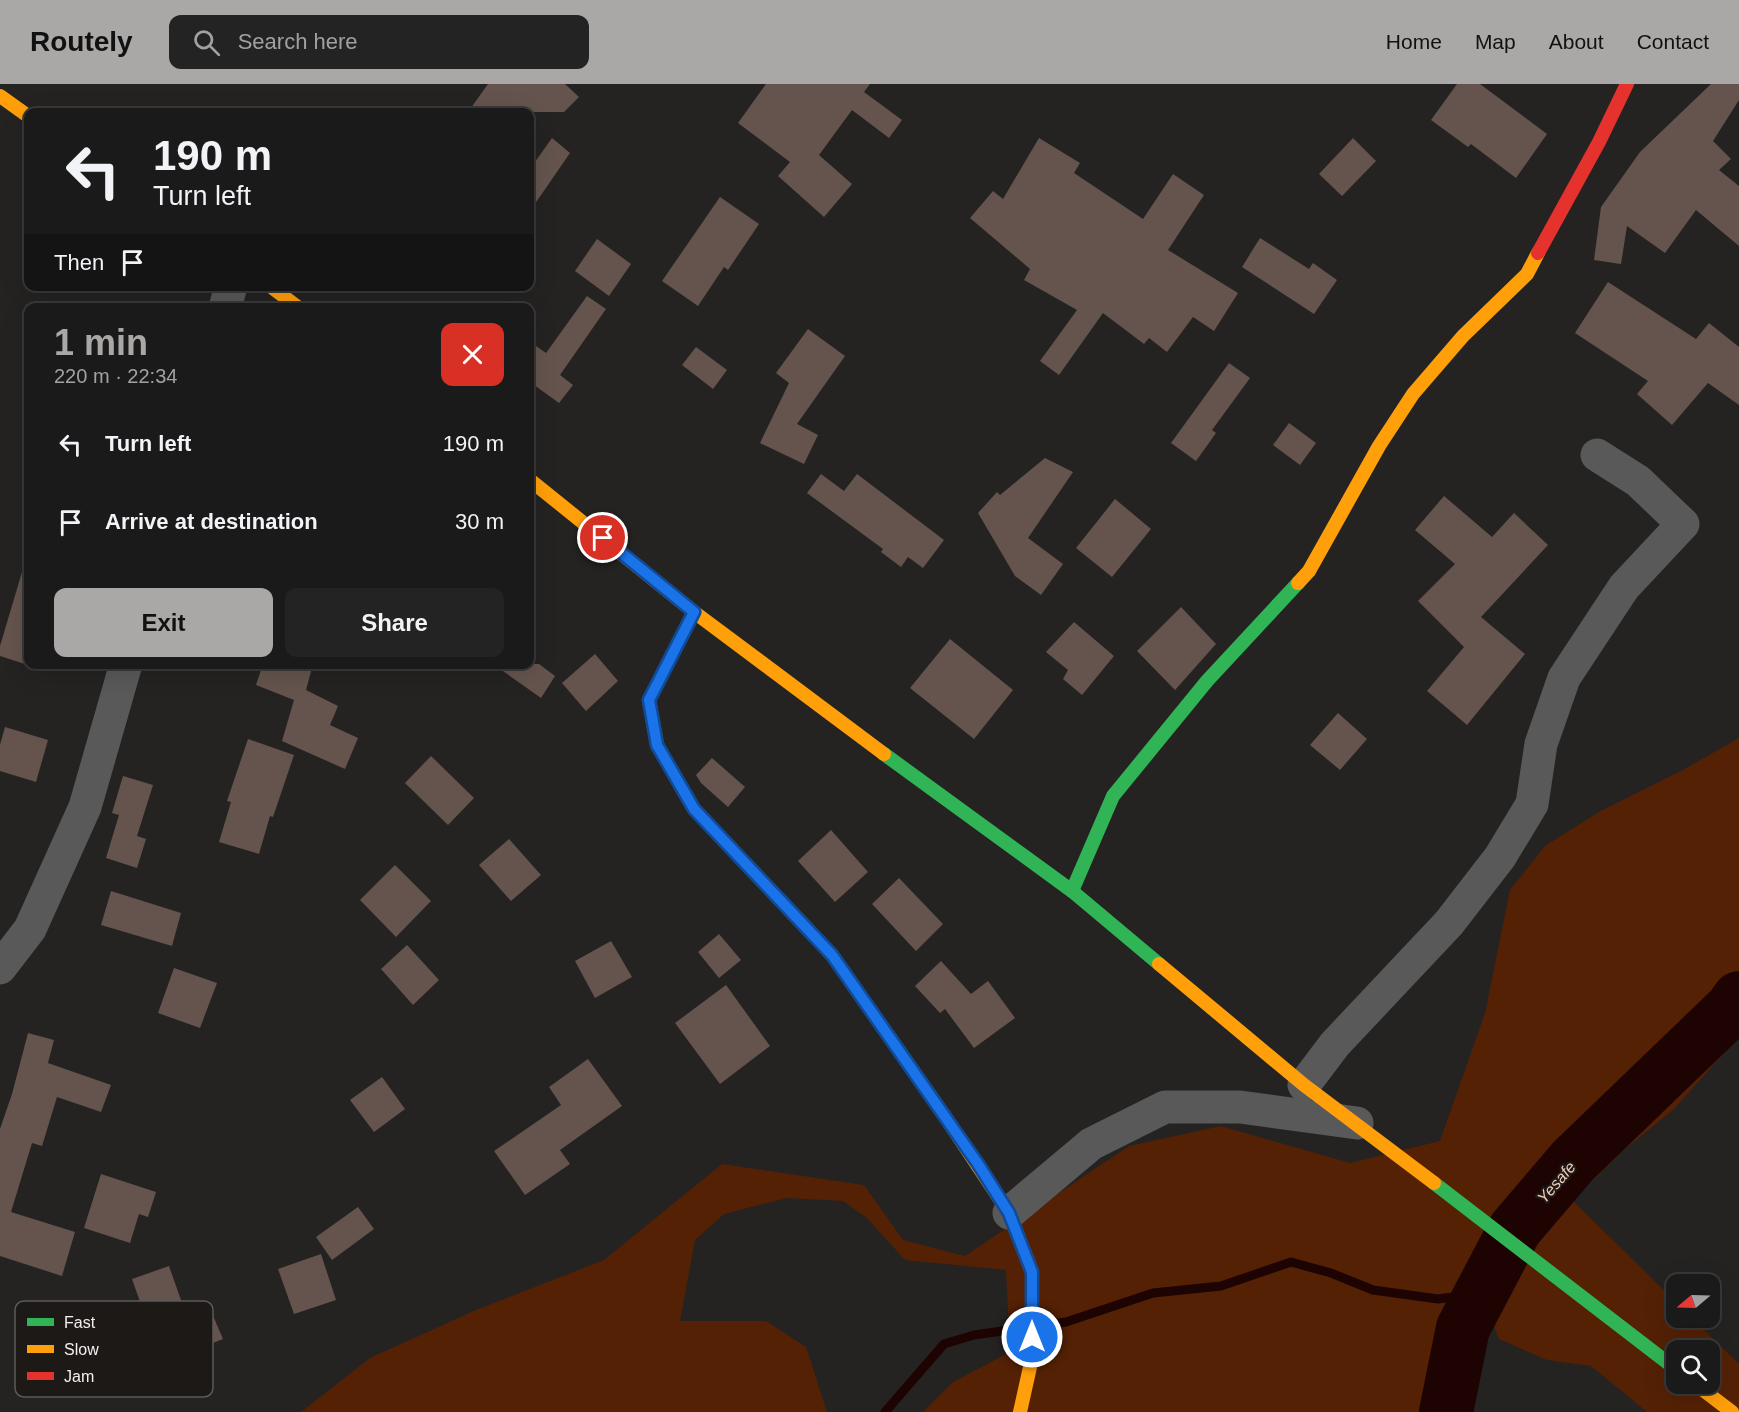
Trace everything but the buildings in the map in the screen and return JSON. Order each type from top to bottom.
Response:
[{"type":"main road","points":[[1072,891],[1113,796],[1207,681],[1309,571],[1379,446],[1413,394],[1462,336],[1527,274],[1599,142],[1627,84]]},
{"type":"main road","points":[[0,96],[24,113]]},
{"type":"main road","points":[[277,291],[292,303]]},
{"type":"main road","points":[[534,483],[694,612],[830,715],[1072,891],[1304,1085],[1357,1123],[1666,1362]]},
{"type":"main road","points":[[694,612],[649,700],[657,745],[694,809],[832,955],[972,1155],[1009,1213],[1032,1272],[1032,1358],[1020,1412]]},
{"type":"main road","points":[[1708,1394],[1732,1412]]},
{"type":"street","points":[[1304,1085],[1335,1044],[1449,923],[1500,857],[1532,804],[1541,744],[1564,678],[1624,587],[1683,524],[1638,481],[1597,455]]},
{"type":"street","points":[[0,968],[30,929],[85,807],[125,669]]},
{"type":"street","points":[[1009,1213],[1091,1144],[1165,1107],[1240,1107],[1357,1123]]},
{"type":"shaded area","points":[[1739,738],[1739,1036],[1674,1109],[1625,1149],[1572,1200],[1666,1292],[1666,1328],[1702,1328],[1714,1340],[1666,1340],[1666,1394],[1720,1394],[1720,1345],[1739,1364],[1739,1412],[1647,1412],[1591,1366],[1547,1360],[1499,1339],[1481,1294],[1463,1328],[1446,1412],[923,1412],[953,1382],[1010,1352],[1006,1270],[905,1260],[867,1218],[843,1201],[787,1198],[724,1214],[695,1240],[680,1321],[766,1321],[806,1347],[827,1412],[301,1412],[370,1358],[476,1310],[604,1260],[722,1164],[864,1185],[903,1240],[965,1256],[1129,1146],[1221,1126],[1350,1163],[1440,1141],[1485,1013],[1510,890],[1545,846],[1599,812],[1681,771]]},
{"type":"waterway","name":"Yesafe","points":[[1446,1412],[1463,1328],[1515,1229],[1573,1161],[1732,1008],[1739,998]]},
{"type":"waterway","points":[[885,1412],[944,1344],[974,1335],[1066,1322],[1153,1293],[1221,1286],[1291,1262],[1331,1273],[1373,1290],[1438,1299],[1481,1293]]},
{"type":"traffic: fast","points":[[1072,891],[1113,796],[1207,681],[1298,583]]},
{"type":"traffic: fast","points":[[694,612],[649,700],[657,745],[694,809],[832,955],[944,1115]]},
{"type":"traffic: fast","points":[[884,754],[1072,891],[1159,964]]},
{"type":"traffic: fast","points":[[1434,1183],[1666,1362]]},
{"type":"traffic: slow","points":[[0,96],[24,113]]},
{"type":"traffic: slow","points":[[1298,583],[1309,571],[1379,446],[1413,394],[1463,336],[1527,274],[1538,253]]},
{"type":"traffic: slow","points":[[277,291],[292,303]]},
{"type":"traffic: slow","points":[[534,483],[694,612],[884,754]]},
{"type":"traffic: slow","points":[[1159,964],[1304,1085],[1434,1183]]},
{"type":"traffic: slow","points":[[944,1115],[1009,1213],[1032,1272],[1032,1358],[1020,1412]]},
{"type":"traffic: slow","points":[[1708,1394],[1732,1412]]},
{"type":"traffic: jam","points":[[1538,253],[1599,142],[1627,84]]},
{"type":"route","points":[[603,538],[694,612],[649,700],[657,745],[694,809],[832,955],[978,1164],[1009,1213],[1032,1272],[1032,1337]]}]
